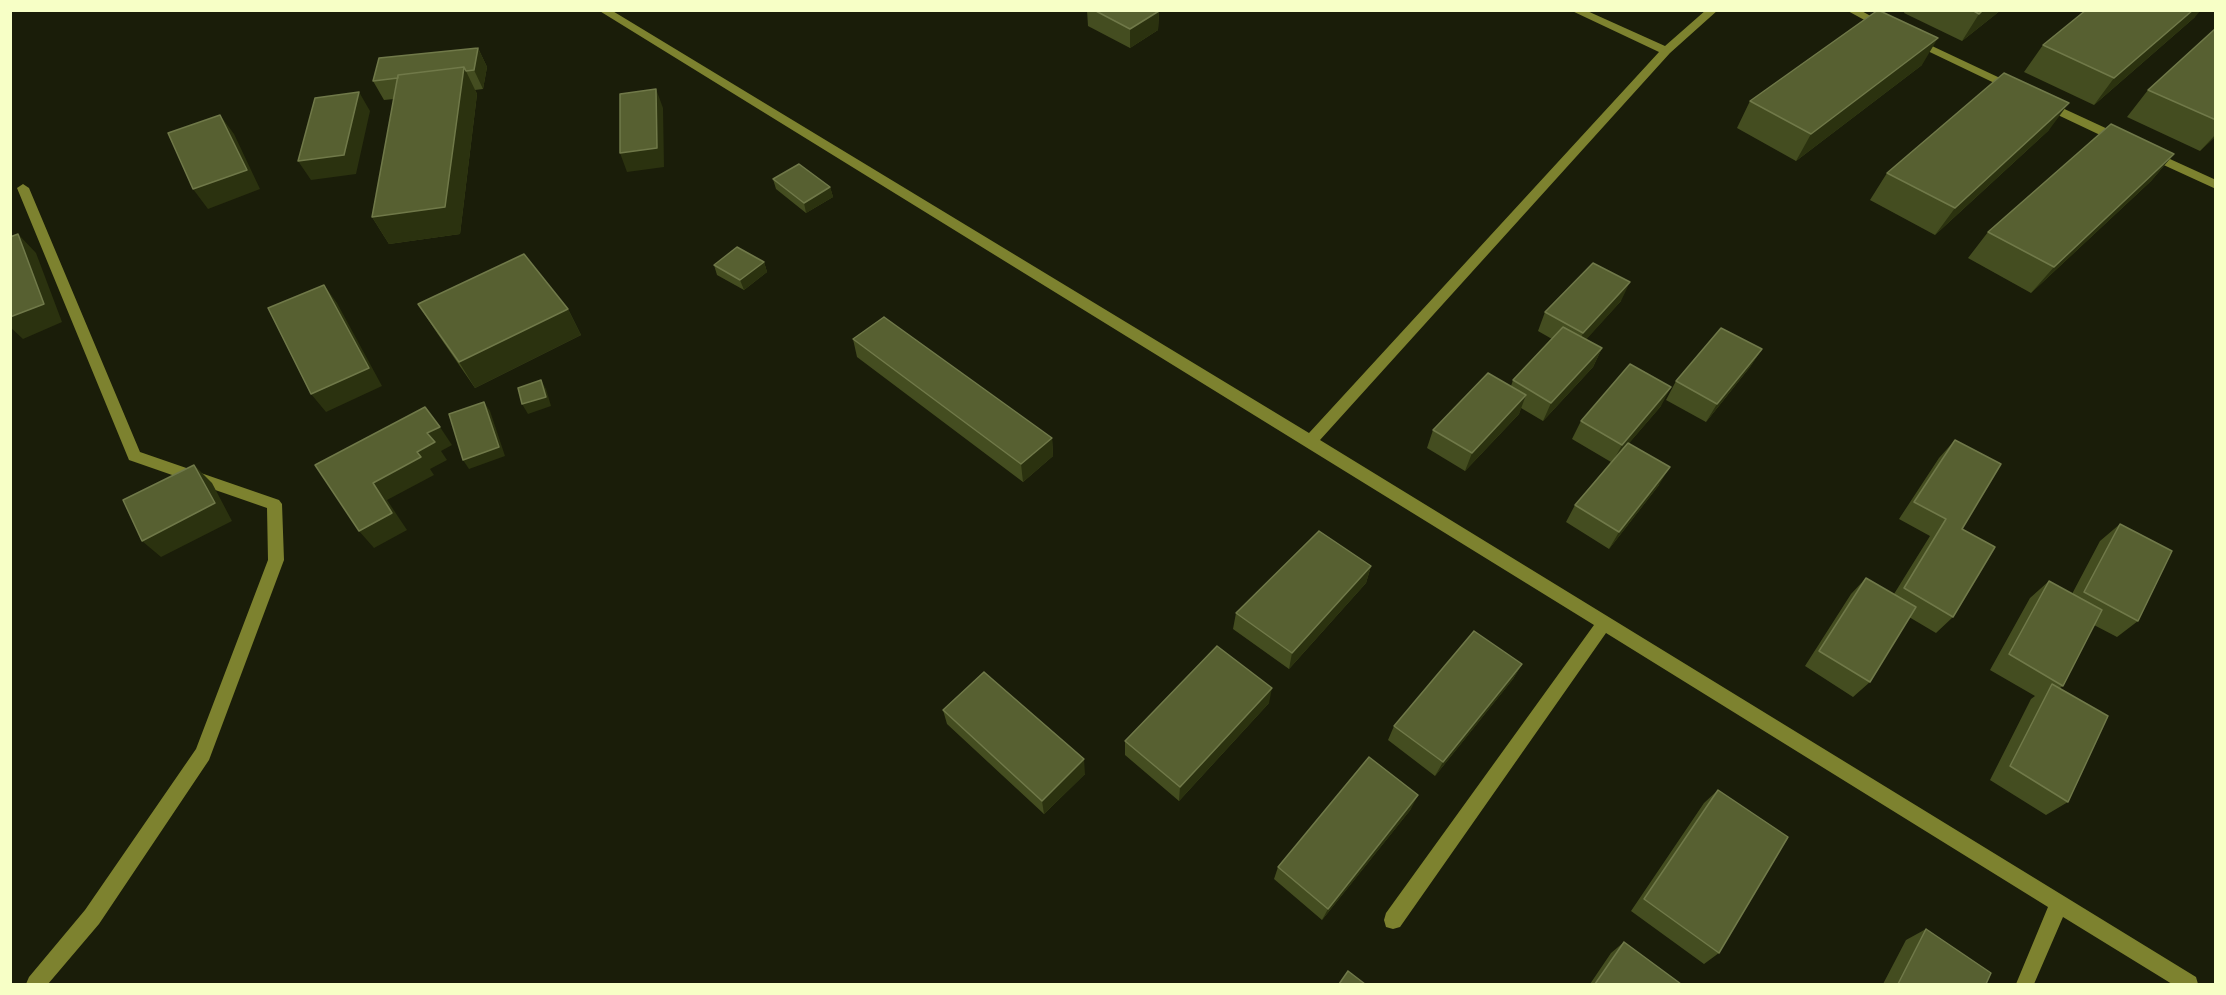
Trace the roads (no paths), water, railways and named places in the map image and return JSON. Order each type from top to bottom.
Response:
[{"type":"street","points":[[603,10],[1310,441],[2189,984]]},
{"type":"street","points":[[1575,10],[1666,51]]},
{"type":"street","points":[[1310,441],[1666,51],[1713,10]]},
{"type":"street","points":[[1851,10],[2216,185]]},
{"type":"street","points":[[23,188],[134,456],[274,504],[276,560],[203,754],[92,917],[36,984]]},
{"type":"street","points":[[1393,920],[1604,622]]},
{"type":"street","points":[[2025,984],[2059,904]]}]
